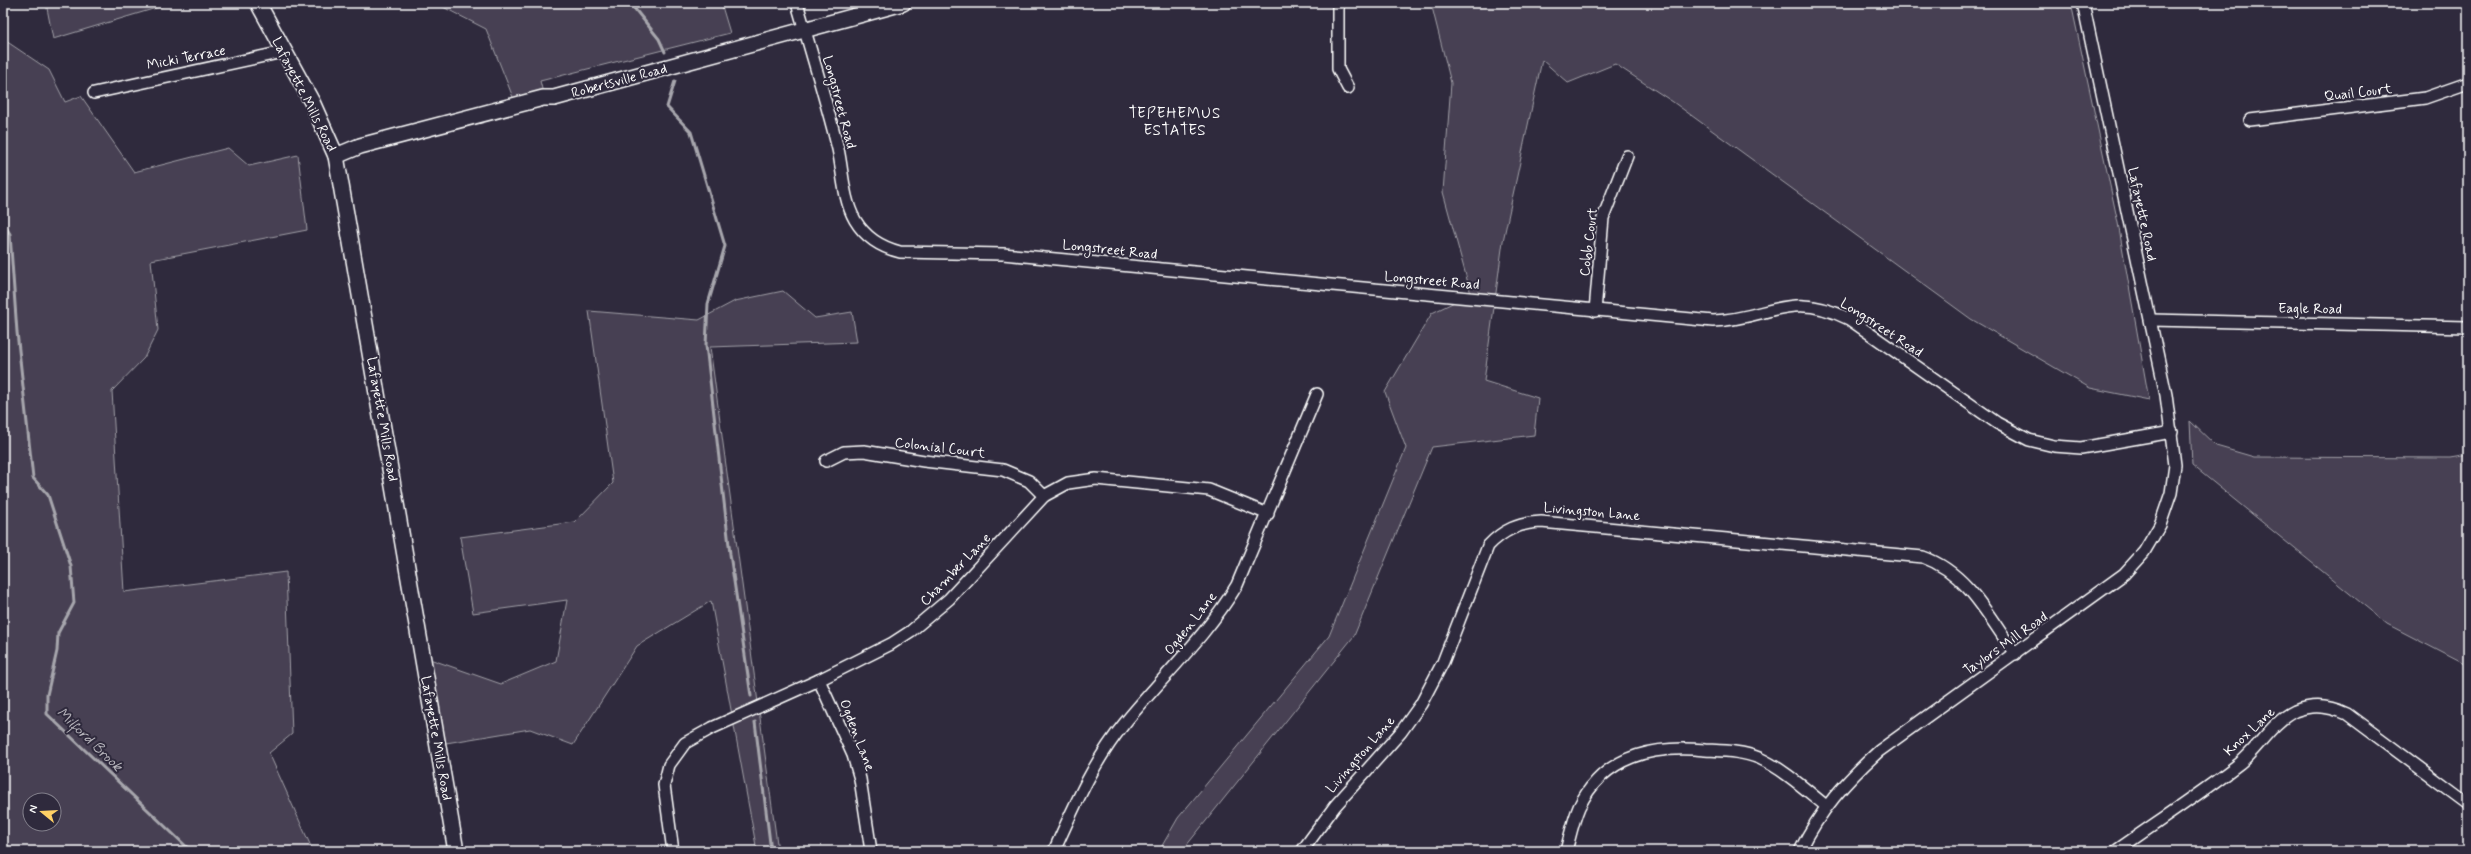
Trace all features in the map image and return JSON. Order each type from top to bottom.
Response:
[{"type":"street","name":"Lafayette Mills Road","points":[[258,3],[283,52],[312,102],[336,156],[456,851]]},
{"type":"street","name":"Longstreet Road","points":[[797,3],[838,148],[852,214],[862,230],[872,240],[889,249],[900,252],[1003,254],[1713,321],[1739,319],[1786,306],[1820,307],[1849,319],[1997,423],[2029,440],[2054,446],[2081,448],[2172,432]]},
{"type":"street","name":"Robertsville Road","points":[[336,156],[360,146],[543,98],[554,98],[903,3]]},
{"type":"street","points":[[1338,3],[1338,70],[1348,88]]},
{"type":"street","name":"Lafayette Road","points":[[2083,3],[2151,320],[2172,432]]},
{"type":"street","name":"Micki Terrace","points":[[94,93],[283,52]]},
{"type":"street","name":"Quail Court","points":[[2250,120],[2425,98],[2468,83]]},
{"type":"street","name":"Cobb Court","points":[[1595,311],[1603,218],[1627,156]]},
{"type":"street","name":"Eagle Road","points":[[2151,320],[2468,326]]},
{"type":"street","name":"Ogden Lane","points":[[1054,851],[1082,789],[1100,758],[1123,725],[1202,635],[1222,609],[1245,568],[1317,394]]},
{"type":"street","name":"Taylors Mill Road","points":[[1800,851],[1826,806],[1853,775],[1879,751],[2103,591],[2124,574],[2144,552],[2160,525],[2171,493],[2175,464],[2172,432]]},
{"type":"street","name":"Colonial Court","points":[[826,461],[844,452],[864,451],[924,461],[1003,470],[1029,481],[1044,496]]},
{"type":"street","name":"Chamber Lane","points":[[673,851],[664,785],[669,765],[677,752],[693,737],[819,680],[891,644],[935,613],[962,586],[1044,496],[1068,483],[1096,479],[1209,490],[1268,514]]},
{"type":"street","name":"Livingston Lane","points":[[1302,851],[1335,806],[1401,732],[1421,704],[1443,662],[1486,550],[1503,532],[1523,523],[1540,522],[1923,557],[1945,566],[1963,580],[2015,654]]},
{"type":"street","name":"Ogden Lane","points":[[819,680],[853,755],[860,779],[871,851]]},
{"type":"street","name":"Knox Lane","points":[[2116,851],[2240,762],[2281,720],[2293,712],[2312,706],[2328,707],[2347,714],[2468,804]]},
{"type":"street","points":[[1566,851],[1580,807],[1597,782],[1617,765],[1632,756],[1658,749],[1682,748],[1741,753],[1758,758],[1770,764],[1826,806]]},
{"type":"shaded area","points":[[46,3],[162,3],[163,6],[53,39]]},
{"type":"shaded area","points":[[439,3],[721,3],[730,33],[540,81],[544,97],[516,105],[486,29],[441,6]]},
{"type":"shaded area","points":[[1431,3],[2071,3],[2118,223],[2149,400],[2090,388],[1971,319],[1673,102],[1615,64],[1568,83],[1542,60],[1503,241],[1484,381],[1538,398],[1534,435],[1432,447],[1354,636],[1182,851],[1159,851],[1178,818],[1329,636],[1406,448],[1385,392],[1432,313],[1471,294],[1443,192],[1451,83]]},
{"type":"shaded area","points":[[3,39],[49,70],[65,102],[81,96],[134,172],[228,148],[249,166],[298,155],[307,230],[151,260],[158,330],[144,358],[112,391],[124,592],[286,572],[292,734],[269,753],[313,851],[3,851]]},
{"type":"shaded area","points":[[783,291],[815,318],[852,312],[857,342],[710,347],[778,851],[757,851],[711,601],[637,646],[573,745],[530,729],[434,745],[424,657],[501,684],[556,661],[567,600],[473,613],[460,537],[575,522],[613,483],[589,311],[699,320],[735,301]]},
{"type":"shaded area","points":[[2190,421],[2216,446],[2254,457],[2450,458],[2468,455],[2468,666],[2387,624],[2192,465]]},
{"type":"waterway","points":[[630,3],[659,39],[665,52]]},
{"type":"waterway","points":[[675,81],[667,107],[691,132],[725,246],[708,304],[706,345],[730,554],[751,696]]},
{"type":"waterway","name":"Milford Brook","points":[[3,222],[10,234],[17,332],[33,478],[48,495],[71,566],[74,603],[58,633],[57,651],[47,695],[47,714],[191,851]]},
{"type":"waterway","points":[[755,722],[771,851]]},
{"type":"district","name":"TEPEHEMUS ESTATES","points":[[1175,122]]}]
